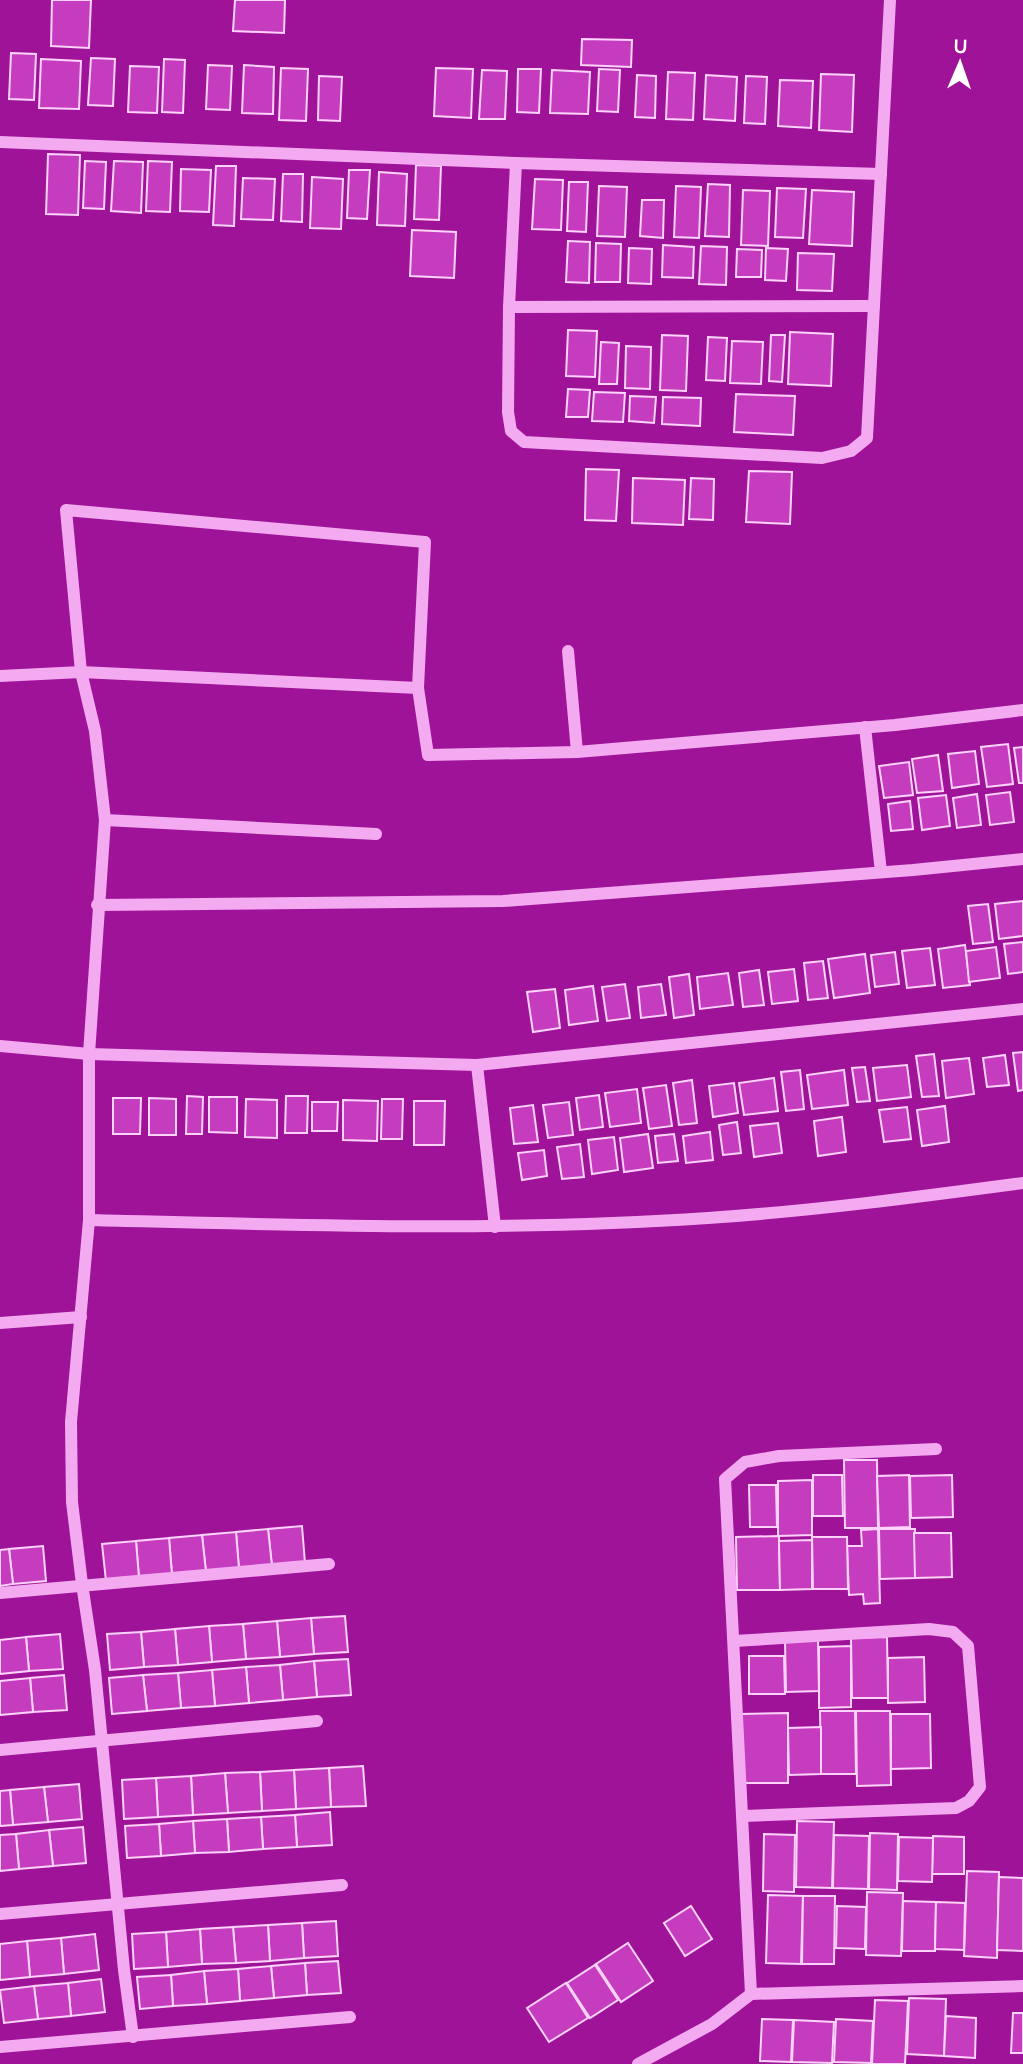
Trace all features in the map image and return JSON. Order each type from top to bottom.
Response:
[{"type":"street","points":[[516,163],[509,307],[508,412],[511,432],[524,442],[822,458],[851,451],[867,438],[890,0]]},
{"type":"street","points":[[0,142],[516,163],[881,174]]},
{"type":"street","points":[[509,307],[874,306]]},
{"type":"street","points":[[133,2037],[100,1740],[95,1670],[72,1502],[71,1422],[89,1220],[89,1054],[97,905],[105,820],[95,731],[81,672],[66,510],[425,542],[418,688],[428,755],[577,752],[865,727],[1023,710]]},
{"type":"street","points":[[568,651],[577,752]]},
{"type":"street","points":[[0,676],[81,672],[418,688]]},
{"type":"street","points":[[865,727],[881,872]]},
{"type":"street","points":[[105,820],[376,834]]},
{"type":"street","points":[[97,905],[503,901],[1023,859]]},
{"type":"street","points":[[0,1046],[89,1054],[477,1065],[1023,1009]]},
{"type":"street","points":[[477,1065],[495,1227]]},
{"type":"street","points":[[89,1220],[495,1227],[708,1218],[1023,1183]]},
{"type":"street","points":[[0,1323],[81,1317]]},
{"type":"street","points":[[751,1994],[725,1479],[745,1462],[779,1456],[936,1449]]},
{"type":"street","points":[[0,1593],[329,1564]]},
{"type":"street","points":[[734,1641],[929,1629],[953,1632],[968,1646],[980,1787],[969,1801],[956,1808],[743,1816]]},
{"type":"street","points":[[0,1750],[317,1721]]},
{"type":"street","points":[[0,1914],[342,1885]]},
{"type":"street","points":[[638,2064],[712,2024],[751,1994],[1023,1986]]},
{"type":"street","points":[[0,2047],[350,2017]]},
{"type":"building","points":[[52,0],[91,0],[89,48],[51,46]]},
{"type":"building","points":[[235,0],[285,0],[284,33],[233,31]]},
{"type":"building","points":[[582,39],[632,40],[631,67],[581,65]]},
{"type":"building","points":[[11,53],[36,54],[34,100],[9,99]]},
{"type":"building","points":[[91,58],[115,59],[113,106],[88,105]]},
{"type":"building","points":[[41,59],[81,61],[79,109],[39,108]]},
{"type":"building","points":[[164,59],[185,60],[183,113],[162,112]]},
{"type":"building","points":[[208,65],[232,66],[230,110],[206,109]]},
{"type":"building","points":[[244,65],[274,67],[273,114],[242,113]]},
{"type":"building","points":[[130,66],[159,67],[157,113],[128,112]]},
{"type":"building","points":[[281,68],[308,69],[306,121],[279,120]]},
{"type":"building","points":[[436,68],[473,69],[471,118],[434,116]]},
{"type":"building","points":[[518,69],[541,69],[539,113],[517,112]]},
{"type":"building","points":[[599,69],[620,70],[618,112],[597,111]]},
{"type":"building","points":[[482,70],[507,71],[505,119],[479,119]]},
{"type":"building","points":[[552,70],[590,72],[588,114],[550,113]]},
{"type":"building","points":[[668,72],[695,73],[693,120],[666,119]]},
{"type":"building","points":[[821,74],[854,75],[852,132],[819,130]]},
{"type":"building","points":[[637,75],[656,76],[655,118],[635,117]]},
{"type":"building","points":[[706,75],[737,77],[735,121],[704,119]]},
{"type":"building","points":[[319,76],[342,77],[340,121],[318,120]]},
{"type":"building","points":[[746,76],[767,77],[765,124],[744,123]]},
{"type":"building","points":[[780,80],[813,81],[811,128],[778,126]]},
{"type":"building","points":[[48,154],[80,155],[78,215],[46,214]]},
{"type":"building","points":[[85,161],[106,162],[104,209],[83,208]]},
{"type":"building","points":[[114,161],[143,162],[141,213],[111,211]]},
{"type":"building","points":[[148,161],[172,162],[170,212],[146,211]]},
{"type":"building","points":[[416,165],[441,166],[439,220],[414,219]]},
{"type":"building","points":[[216,166],[236,166],[234,226],[213,225]]},
{"type":"building","points":[[181,169],[211,170],[209,212],[180,211]]},
{"type":"building","points":[[349,170],[370,170],[367,219],[347,218]]},
{"type":"building","points":[[379,172],[407,174],[405,226],[377,225]]},
{"type":"building","points":[[283,174],[303,174],[302,222],[281,221]]},
{"type":"building","points":[[312,177],[343,179],[341,229],[310,228]]},
{"type":"building","points":[[243,178],[275,179],[273,220],[241,219]]},
{"type":"building","points":[[535,179],[563,180],[561,230],[532,229]]},
{"type":"building","points":[[569,182],[588,182],[586,232],[567,231]]},
{"type":"building","points":[[708,184],[730,185],[729,237],[705,236]]},
{"type":"building","points":[[599,186],[627,187],[625,237],[597,236]]},
{"type":"building","points":[[676,186],[701,187],[699,238],[674,237]]},
{"type":"building","points":[[777,188],[806,189],[803,238],[775,237]]},
{"type":"building","points":[[743,190],[770,191],[768,246],[741,245]]},
{"type":"building","points":[[812,190],[854,192],[852,246],[809,244]]},
{"type":"building","points":[[642,200],[664,200],[663,238],[640,236]]},
{"type":"building","points":[[412,230],[456,232],[454,278],[410,276]]},
{"type":"building","points":[[568,241],[590,242],[589,283],[566,282]]},
{"type":"building","points":[[596,243],[621,244],[620,282],[595,282]]},
{"type":"building","points":[[663,245],[694,247],[693,278],[662,277]]},
{"type":"building","points":[[701,246],[727,247],[726,285],[699,284]]},
{"type":"building","points":[[629,248],[652,249],[651,284],[628,283]]},
{"type":"building","points":[[766,248],[788,249],[786,281],[765,280]]},
{"type":"building","points":[[737,249],[762,250],[761,277],[736,277]]},
{"type":"building","points":[[798,253],[834,254],[832,291],[797,290]]},
{"type":"building","points":[[568,330],[597,331],[595,377],[566,376]]},
{"type":"building","points":[[790,332],[833,334],[831,386],[788,384]]},
{"type":"building","points":[[662,335],[688,336],[686,391],[660,390]]},
{"type":"building","points":[[771,335],[785,335],[782,382],[769,381]]},
{"type":"building","points":[[708,337],[727,338],[725,381],[706,380]]},
{"type":"building","points":[[732,341],[763,342],[761,384],[730,383]]},
{"type":"building","points":[[601,342],[619,343],[617,384],[599,384]]},
{"type":"building","points":[[626,346],[651,347],[650,389],[625,388]]},
{"type":"building","points":[[568,389],[590,390],[588,417],[566,417]]},
{"type":"building","points":[[594,392],[625,393],[623,422],[592,421]]},
{"type":"building","points":[[736,394],[795,396],[793,435],[734,432]]},
{"type":"building","points":[[630,396],[656,397],[654,423],[629,421]]},
{"type":"building","points":[[663,397],[701,398],[700,426],[662,424]]},
{"type":"building","points":[[586,469],[619,470],[616,521],[585,520]]},
{"type":"building","points":[[749,471],[792,472],[790,524],[746,522]]},
{"type":"building","points":[[633,478],[685,480],[683,525],[632,523]]},
{"type":"building","points":[[691,478],[714,479],[713,520],[689,519]]},
{"type":"building","points":[[1008,744],[1013,784],[987,787],[981,747]]},
{"type":"building","points":[[1023,747],[1023,783],[1019,783],[1014,748]]},
{"type":"building","points":[[975,751],[979,784],[952,788],[948,754]]},
{"type":"building","points":[[938,755],[943,791],[917,793],[912,759]]},
{"type":"building","points":[[909,762],[913,795],[884,798],[879,766]]},
{"type":"building","points":[[1010,792],[1014,822],[990,825],[986,795]]},
{"type":"building","points":[[977,794],[981,825],[957,828],[953,798]]},
{"type":"building","points":[[946,795],[950,826],[922,830],[918,798]]},
{"type":"building","points":[[910,801],[913,829],[891,831],[888,804]]},
{"type":"building","points":[[1023,901],[1023,936],[999,939],[995,904]]},
{"type":"building","points":[[988,904],[993,942],[973,944],[968,906]]},
{"type":"building","points":[[1023,942],[1023,972],[1008,974],[1004,944]]},
{"type":"building","points":[[965,945],[970,985],[943,988],[938,949]]},
{"type":"building","points":[[996,947],[1000,978],[969,982],[966,951]]},
{"type":"building","points":[[930,948],[935,985],[907,988],[902,951]]},
{"type":"building","points":[[895,952],[899,984],[875,987],[871,955]]},
{"type":"building","points":[[865,954],[870,993],[834,998],[828,959]]},
{"type":"building","points":[[823,961],[828,998],[808,1000],[804,963]]},
{"type":"building","points":[[794,969],[798,1001],[772,1004],[768,972]]},
{"type":"building","points":[[759,970],[764,1005],[743,1007],[739,973]]},
{"type":"building","points":[[728,973],[733,1005],[700,1009],[697,977]]},
{"type":"building","points":[[689,974],[694,1015],[674,1018],[669,977]]},
{"type":"building","points":[[625,984],[630,1018],[607,1021],[602,987]]},
{"type":"building","points":[[661,984],[666,1015],[641,1018],[638,987]]},
{"type":"building","points":[[593,986],[598,1021],[569,1025],[565,990]]},
{"type":"building","points":[[555,989],[560,1028],[533,1032],[527,992]]},
{"type":"building","points":[[1023,1052],[1023,1090],[1018,1091],[1013,1053]]},
{"type":"building","points":[[934,1054],[939,1096],[922,1097],[916,1056]]},
{"type":"building","points":[[1005,1055],[1009,1085],[987,1087],[983,1058]]},
{"type":"building","points":[[969,1058],[974,1094],[946,1098],[942,1061]]},
{"type":"building","points":[[907,1065],[911,1097],[877,1101],[873,1068]]},
{"type":"building","points":[[865,1067],[870,1101],[857,1102],[852,1068]]},
{"type":"building","points":[[800,1070],[804,1109],[786,1111],[781,1072]]},
{"type":"building","points":[[844,1070],[848,1105],[812,1109],[807,1075]]},
{"type":"building","points":[[774,1078],[778,1111],[744,1115],[739,1083]]},
{"type":"building","points":[[692,1080],[697,1123],[679,1125],[673,1083]]},
{"type":"building","points":[[734,1083],[738,1113],[713,1117],[709,1086]]},
{"type":"building","points":[[666,1085],[672,1126],[649,1129],[643,1088]]},
{"type":"building","points":[[637,1089],[641,1123],[610,1127],[605,1093]]},
{"type":"building","points":[[599,1095],[603,1127],[580,1130],[576,1098]]},
{"type":"building","points":[[187,1096],[203,1097],[202,1134],[186,1134]]},
{"type":"building","points":[[286,1096],[308,1096],[307,1133],[285,1133]]},
{"type":"building","points":[[209,1097],[237,1097],[237,1133],[209,1132]]},
{"type":"building","points":[[113,1098],[141,1098],[140,1134],[113,1134]]},
{"type":"building","points":[[149,1098],[176,1099],[176,1135],[149,1135]]},
{"type":"building","points":[[246,1099],[277,1100],[277,1138],[245,1137]]},
{"type":"building","points":[[382,1099],[403,1099],[402,1139],[381,1139]]},
{"type":"building","points":[[343,1100],[378,1101],[377,1141],[343,1140]]},
{"type":"building","points":[[414,1101],[445,1101],[444,1145],[414,1145]]},
{"type":"building","points":[[312,1102],[338,1102],[337,1131],[312,1131]]},
{"type":"building","points":[[569,1102],[573,1135],[548,1138],[543,1105]]},
{"type":"building","points":[[533,1105],[538,1142],[514,1144],[510,1108]]},
{"type":"building","points":[[945,1106],[949,1142],[922,1146],[917,1110]]},
{"type":"building","points":[[907,1107],[911,1139],[884,1142],[879,1110]]},
{"type":"building","points":[[842,1117],[846,1152],[818,1156],[814,1121]]},
{"type":"building","points":[[737,1122],[741,1153],[723,1155],[719,1125]]},
{"type":"building","points":[[778,1123],[782,1153],[754,1157],[750,1126]]},
{"type":"building","points":[[710,1132],[713,1160],[686,1163],[683,1136]]},
{"type":"building","points":[[648,1134],[653,1168],[624,1172],[620,1138]]},
{"type":"building","points":[[674,1134],[678,1161],[658,1163],[655,1136]]},
{"type":"building","points":[[614,1137],[618,1170],[592,1174],[588,1140]]},
{"type":"building","points":[[580,1144],[584,1177],[562,1179],[557,1147]]},
{"type":"building","points":[[544,1150],[547,1176],[522,1180],[518,1153]]},
{"type":"building","points":[[844,1460],[877,1460],[878,1528],[845,1528]]},
{"type":"building","points":[[813,1475],[842,1475],[843,1516],[813,1516]]},
{"type":"building","points":[[909,1475],[910,1527],[879,1528],[877,1476]]},
{"type":"building","points":[[952,1475],[953,1517],[911,1518],[910,1476]]},
{"type":"building","points":[[812,1480],[812,1535],[778,1536],[778,1481]]},
{"type":"building","points":[[749,1485],[776,1485],[777,1527],[750,1527]]},
{"type":"building","points":[[302,1526],[305,1563],[272,1566],[268,1529]]},
{"type":"building","points":[[268,1529],[272,1566],[239,1569],[236,1532]]},
{"type":"building","points":[[878,1529],[880,1603],[864,1604],[863,1594],[849,1595],[847,1546],[862,1546],[861,1530]]},
{"type":"building","points":[[879,1529],[915,1529],[915,1578],[880,1579]]},
{"type":"building","points":[[236,1532],[239,1569],[206,1572],[202,1535]]},
{"type":"building","points":[[914,1533],[951,1533],[952,1577],[915,1578]]},
{"type":"building","points":[[202,1535],[206,1572],[172,1575],[169,1538]]},
{"type":"building","points":[[779,1536],[780,1590],[737,1590],[736,1537]]},
{"type":"building","points":[[812,1537],[847,1537],[848,1589],[813,1589]]},
{"type":"building","points":[[169,1538],[172,1575],[139,1578],[136,1541]]},
{"type":"building","points":[[812,1540],[812,1589],[780,1590],[779,1541]]},
{"type":"building","points":[[136,1541],[139,1578],[106,1581],[102,1544]]},
{"type":"building","points":[[43,1546],[46,1581],[13,1584],[9,1549]]},
{"type":"building","points":[[9,1549],[13,1584],[0,1586],[0,1550]]},
{"type":"building","points":[[345,1616],[348,1652],[314,1654],[311,1618]]},
{"type":"building","points":[[311,1618],[314,1654],[280,1657],[277,1621]]},
{"type":"building","points":[[277,1621],[280,1657],[246,1659],[243,1624]]},
{"type":"building","points":[[243,1624],[246,1659],[212,1662],[209,1626]]},
{"type":"building","points":[[209,1626],[212,1662],[178,1665],[175,1629]]},
{"type":"building","points":[[175,1629],[178,1665],[144,1667],[141,1632]]},
{"type":"building","points":[[141,1632],[144,1667],[110,1670],[107,1634]]},
{"type":"building","points":[[60,1634],[63,1669],[29,1671],[26,1637]]},
{"type":"building","points":[[26,1637],[29,1671],[0,1674],[0,1640]]},
{"type":"building","points":[[887,1637],[888,1698],[852,1698],[851,1638]]},
{"type":"building","points":[[818,1640],[819,1691],[786,1692],[785,1641]]},
{"type":"building","points":[[851,1646],[851,1707],[819,1708],[819,1647]]},
{"type":"building","points":[[749,1656],[784,1656],[785,1694],[749,1694]]},
{"type":"building","points":[[924,1657],[925,1702],[888,1703],[888,1658]]},
{"type":"building","points":[[348,1659],[351,1695],[317,1697],[314,1661]]},
{"type":"building","points":[[314,1661],[317,1697],[283,1700],[280,1665]]},
{"type":"building","points":[[280,1665],[283,1700],[249,1703],[246,1667]]},
{"type":"building","points":[[246,1667],[249,1703],[215,1706],[212,1670]]},
{"type":"building","points":[[212,1670],[215,1706],[181,1708],[178,1673]]},
{"type":"building","points":[[178,1673],[181,1708],[147,1711],[143,1675]]},
{"type":"building","points":[[64,1675],[67,1710],[33,1712],[30,1678]]},
{"type":"building","points":[[143,1675],[147,1711],[112,1714],[109,1678]]},
{"type":"building","points":[[30,1678],[33,1712],[0,1715],[0,1681]]},
{"type":"building","points":[[820,1711],[855,1711],[856,1774],[821,1774]]},
{"type":"building","points":[[856,1711],[890,1711],[891,1785],[857,1786]]},
{"type":"building","points":[[788,1713],[788,1783],[742,1783],[741,1714]]},
{"type":"building","points":[[891,1714],[930,1714],[931,1768],[891,1769]]},
{"type":"building","points":[[821,1727],[821,1774],[789,1775],[788,1728]]},
{"type":"building","points":[[363,1766],[366,1806],[331,1807],[329,1768]]},
{"type":"building","points":[[329,1768],[331,1807],[296,1809],[294,1770]]},
{"type":"building","points":[[294,1770],[296,1809],[262,1811],[260,1772]]},
{"type":"building","points":[[260,1772],[262,1811],[228,1813],[225,1773]]},
{"type":"building","points":[[225,1773],[228,1813],[193,1815],[191,1776]]},
{"type":"building","points":[[191,1776],[193,1815],[158,1817],[156,1778]]},
{"type":"building","points":[[156,1778],[158,1817],[124,1819],[122,1780]]},
{"type":"building","points":[[79,1784],[82,1819],[48,1822],[44,1787]]},
{"type":"building","points":[[44,1787],[48,1822],[13,1825],[10,1790]]},
{"type":"building","points":[[10,1790],[13,1825],[0,1826],[0,1791]]},
{"type":"building","points":[[330,1812],[332,1845],[297,1847],[295,1815]]},
{"type":"building","points":[[295,1815],[297,1847],[263,1849],[261,1817]]},
{"type":"building","points":[[261,1817],[263,1849],[229,1852],[227,1819]]},
{"type":"building","points":[[227,1819],[229,1852],[195,1853],[193,1821]]},
{"type":"building","points":[[193,1821],[195,1853],[161,1856],[159,1824]]},
{"type":"building","points":[[797,1821],[834,1822],[832,1888],[796,1887]]},
{"type":"building","points":[[159,1824],[161,1856],[127,1858],[125,1826]]},
{"type":"building","points":[[83,1827],[86,1863],[53,1866],[49,1830]]},
{"type":"building","points":[[49,1830],[53,1866],[19,1869],[16,1834]]},
{"type":"building","points":[[870,1833],[898,1834],[897,1890],[869,1889]]},
{"type":"building","points":[[16,1834],[19,1869],[0,1871],[0,1835]]},
{"type":"building","points":[[764,1834],[795,1835],[794,1892],[763,1891]]},
{"type":"building","points":[[834,1835],[869,1836],[868,1889],[833,1888]]},
{"type":"building","points":[[933,1836],[964,1837],[964,1874],[932,1874]]},
{"type":"building","points":[[899,1837],[933,1838],[932,1882],[898,1881]]},
{"type":"building","points":[[967,1871],[999,1872],[997,1958],[964,1956]]},
{"type":"building","points":[[999,1877],[1023,1878],[1023,1951],[997,1950]]},
{"type":"building","points":[[867,1892],[903,1893],[901,1956],[866,1955]]},
{"type":"building","points":[[768,1895],[803,1896],[801,1964],[766,1963]]},
{"type":"building","points":[[803,1896],[835,1896],[834,1964],[802,1964]]},
{"type":"building","points":[[903,1901],[936,1902],[935,1951],[902,1951]]},
{"type":"building","points":[[936,1902],[965,1903],[964,1950],[935,1949]]},
{"type":"building","points":[[691,1906],[712,1939],[685,1956],[664,1923]]},
{"type":"building","points":[[837,1906],[866,1907],[865,1949],[836,1948]]},
{"type":"building","points":[[336,1921],[338,1956],[304,1958],[302,1923]]},
{"type":"building","points":[[302,1923],[304,1958],[270,1961],[268,1925]]},
{"type":"building","points":[[268,1925],[270,1961],[236,1963],[233,1927]]},
{"type":"building","points":[[233,1927],[236,1963],[202,1964],[200,1929]]},
{"type":"building","points":[[200,1929],[202,1964],[168,1967],[166,1932]]},
{"type":"building","points":[[166,1932],[168,1967],[134,1969],[132,1934]]},
{"type":"building","points":[[95,1934],[99,1970],[64,1974],[61,1938]]},
{"type":"building","points":[[61,1938],[64,1974],[30,1977],[27,1941]]},
{"type":"building","points":[[27,1941],[30,1977],[0,1980],[0,1944]]},
{"type":"building","points":[[628,1943],[653,1981],[621,2002],[596,1964]]},
{"type":"building","points":[[338,1961],[341,1993],[307,1995],[305,1963]]},
{"type":"building","points":[[305,1963],[307,1995],[274,1998],[271,1966]]},
{"type":"building","points":[[595,1965],[618,2000],[590,2018],[567,1983]]},
{"type":"building","points":[[271,1966],[274,1998],[240,2001],[238,1969]]},
{"type":"building","points":[[238,1969],[240,2001],[207,2004],[204,1971]]},
{"type":"building","points":[[204,1971],[207,2004],[173,2006],[171,1975]]},
{"type":"building","points":[[171,1975],[173,2006],[140,2009],[137,1977]]},
{"type":"building","points":[[101,1979],[105,2012],[71,2016],[68,1983]]},
{"type":"building","points":[[68,1983],[71,2016],[38,2019],[34,1986]]},
{"type":"building","points":[[566,1983],[588,2018],[549,2042],[527,2008]]},
{"type":"building","points":[[34,1986],[38,2019],[4,2023],[0,1990]]},
{"type":"building","points":[[909,1998],[946,1999],[944,2056],[907,2054]]},
{"type":"building","points":[[875,2000],[908,2001],[905,2064],[872,2064]]},
{"type":"building","points":[[1013,2013],[1023,2013],[1023,2053],[1011,2053]]},
{"type":"building","points":[[946,2016],[976,2018],[975,2058],[944,2056]]},
{"type":"building","points":[[762,2019],[793,2020],[791,2062],[760,2061]]},
{"type":"building","points":[[836,2019],[873,2021],[871,2063],[834,2062]]},
{"type":"building","points":[[794,2020],[834,2022],[832,2063],[792,2062]]}]
